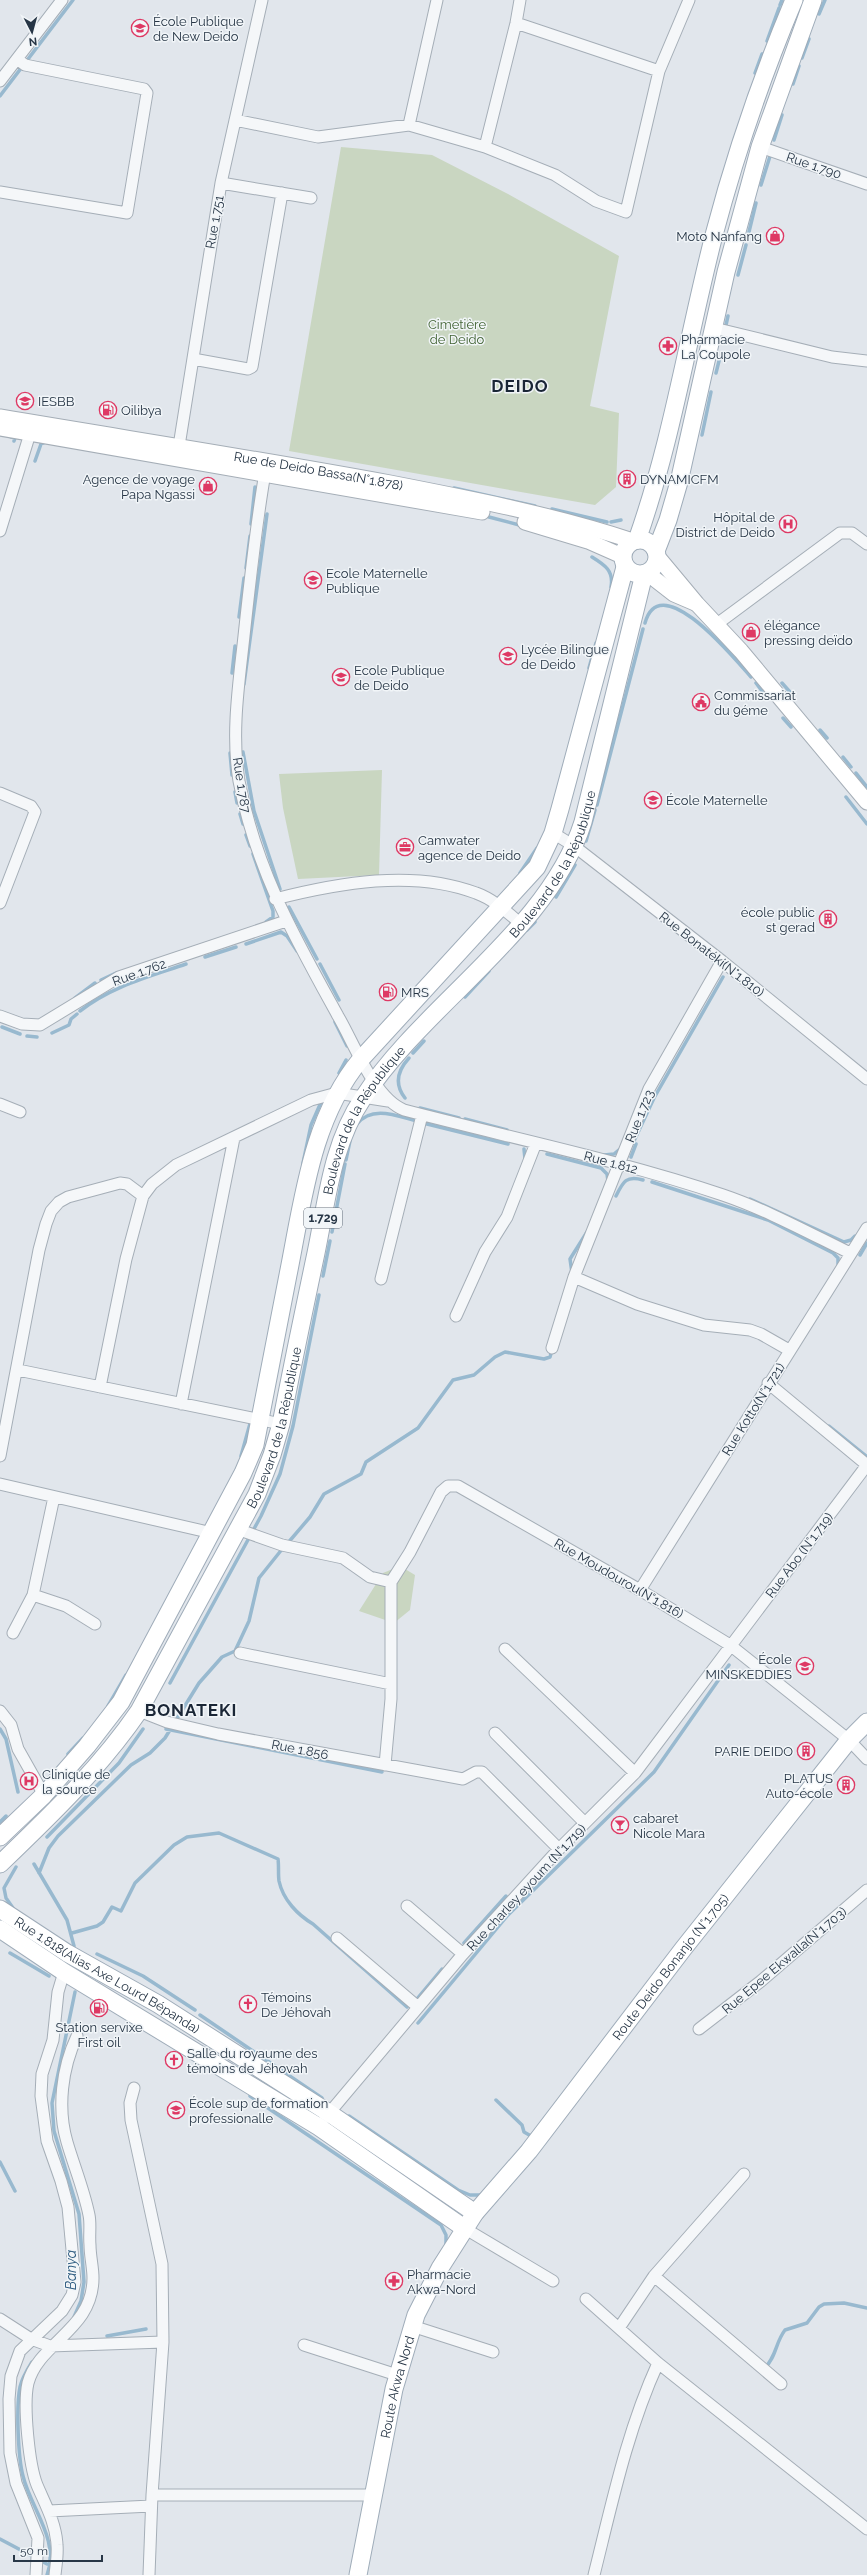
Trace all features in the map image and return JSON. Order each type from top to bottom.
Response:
[{"type":"main road","points":[[635,541],[659,471],[721,213],[744,133],[794,0]]},
{"type":"main road","points":[[812,0],[760,147],[735,239],[679,482],[656,554],[653,568],[645,573],[636,574],[624,562],[625,547],[635,541],[646,541],[656,554],[697,604],[717,624],[867,802]]},
{"type":"main road","name":"Rue de Deido Bassa(N°1.878)","points":[[0,417],[32,428],[266,466],[540,515],[584,525],[635,541]]},
{"type":"main road","name":"Rue de Deido Bassa(N°1.878)","points":[[0,428],[32,428],[179,446],[514,519],[588,540],[624,562]]},
{"type":"main road","name":"Boulevard de la République","points":[[0,1837],[44,1794],[87,1746],[121,1702],[251,1458],[260,1420],[309,1174],[326,1114],[337,1093],[361,1059],[537,867],[553,833],[624,562]]},
{"type":"main road","points":[[645,573],[674,594],[697,604]]},
{"type":"main road","name":"Boulevard de la République","points":[[0,1864],[103,1759],[139,1711],[246,1533],[266,1475],[281,1424],[339,1146],[347,1124],[375,1081],[439,1009],[521,924],[552,884],[574,846],[583,822],[645,573]]},
{"type":"main road","points":[[422,993],[439,1009]]},
{"type":"main road","name":"Route Deido Bonanjo (N°1.705)","points":[[475,2213],[529,2151],[678,1955],[849,1740],[867,1722]]},
{"type":"main road","name":"Rue 1.818(Alias Axe Lourd Bépanda)","points":[[0,1908],[67,1953],[158,2004],[329,2113],[475,2213]]},
{"type":"main road","name":"Rue 1.818(Alias Axe Lourd Bépanda)","points":[[0,1929],[64,1972],[319,2127],[464,2228]]},
{"type":"main road","name":"Route Akwa Nord","points":[[358,2575],[397,2375],[412,2326],[437,2274],[464,2228],[475,2213]]},
{"type":"street","points":[[0,81],[62,0]]},
{"type":"street","name":"Rue 1.751","points":[[179,446],[221,183],[262,0]]},
{"type":"street","points":[[409,126],[437,0]]},
{"type":"street","points":[[485,147],[516,24],[520,0]]},
{"type":"street","points":[[235,120],[318,137],[409,126],[485,147],[556,175],[596,201],[626,212],[659,71],[687,1]]},
{"type":"street","points":[[516,24],[659,71]]},
{"type":"street","points":[[0,192],[127,213],[148,93],[144,89],[25,65],[17,59]]},
{"type":"street","name":"Rue 1.790","points":[[760,147],[867,184]]},
{"type":"street","points":[[221,183],[311,198]]},
{"type":"street","points":[[193,358],[248,369],[252,367],[282,193]]},
{"type":"street","points":[[714,328],[832,357],[867,361]]},
{"type":"street","points":[[0,531],[32,428]]},
{"type":"street","name":"Rue 1.787","points":[[266,466],[240,671],[236,744],[239,779],[248,819],[275,899],[361,1059],[375,1081]]},
{"type":"street","points":[[717,624],[840,533],[852,533],[867,544]]},
{"type":"street","points":[[0,794],[30,806],[34,815],[0,903]]},
{"type":"street","name":"Rue Bonatéki(N°1.810)","points":[[553,833],[574,846],[722,961],[867,1080]]},
{"type":"street","points":[[275,899],[342,885],[380,881],[418,882],[476,893],[501,907],[521,924]]},
{"type":"street","name":"Rue 1.762","points":[[0,1016],[22,1024],[40,1025],[120,977],[286,921]]},
{"type":"street","name":"Rue 1.723","points":[[552,1348],[574,1277],[649,1089],[722,961]]},
{"type":"street","name":"Rue 1.812","points":[[375,1081],[388,1101],[399,1108],[620,1164],[753,1206],[850,1253]]},
{"type":"street","points":[[100,1387],[126,1259],[143,1196],[157,1179],[176,1165],[304,1103],[337,1093],[388,1101]]},
{"type":"street","points":[[0,1104],[20,1112]]},
{"type":"street","points":[[381,1279],[422,1115]]},
{"type":"street","points":[[181,1404],[234,1138]]},
{"type":"street","points":[[456,1316],[485,1252],[507,1217],[536,1143]]},
{"type":"street","points":[[0,1456],[18,1370],[38,1250],[51,1211],[59,1202],[68,1196],[120,1183],[127,1184],[143,1196]]},
{"type":"street","name":"Rue Kotto(N°1.721)","points":[[640,1590],[768,1383],[867,1228]]},
{"type":"street","points":[[574,1277],[637,1304],[704,1325],[750,1330],[761,1334],[789,1350]]},
{"type":"street","points":[[18,1370],[281,1424]]},
{"type":"street","points":[[768,1383],[867,1465]]},
{"type":"street","name":"Rue Abo (N°1.719)","points":[[730,1645],[867,1465]]},
{"type":"street","points":[[0,1484],[212,1533]]},
{"type":"street","name":"Rue Moudourou(N°1.816)","points":[[391,1582],[410,1552],[442,1492],[453,1485],[640,1590],[730,1645],[849,1740],[867,1759]]},
{"type":"street","points":[[13,1633],[33,1595],[54,1497]]},
{"type":"street","points":[[246,1533],[286,1546],[343,1558],[370,1577],[391,1582],[391,1684],[385,1764]]},
{"type":"street","points":[[33,1595],[66,1606],[96,1624]]},
{"type":"street","name":"Rue charley eyoum (N°1.719)","points":[[319,2127],[329,2113],[463,1954],[559,1849],[635,1773],[671,1728],[730,1645]]},
{"type":"street","points":[[505,1649],[635,1773]]},
{"type":"street","points":[[240,1653],[391,1684]]},
{"type":"street","points":[[0,1711],[11,1725],[18,1749],[44,1794]]},
{"type":"street","name":"Rue 1.856","points":[[139,1711],[174,1724],[463,1778],[476,1772],[482,1772],[559,1849]]},
{"type":"street","points":[[495,1733],[585,1823]]},
{"type":"street","name":"Rue Epee Ekwalla(N°1.703)","points":[[700,2029],[761,1981],[867,1890]]},
{"type":"street","points":[[407,1906],[463,1954]]},
{"type":"street","points":[[337,1938],[418,2007]]},
{"type":"street","points":[[36,2575],[38,2538],[16,2483],[8,2432],[11,2376],[20,2351],[62,2311],[72,2295],[75,2282],[68,2207],[62,2181],[47,2141],[41,2096],[42,2074],[53,2040],[58,1992],[64,1972]]},
{"type":"street","points":[[55,2575],[57,2544],[49,2511],[36,2484],[30,2454],[28,2384],[41,2358],[53,2345],[72,2330],[82,2314],[90,2295],[93,2278],[89,2216],[75,2162],[67,2142],[62,2116],[64,2075],[77,2036]]},
{"type":"street","points":[[134,2088],[130,2103],[131,2120],[162,2264],[163,2342],[152,2500],[149,2575]]},
{"type":"street","points":[[619,2328],[654,2276],[744,2174]]},
{"type":"street","points":[[464,2228],[553,2281]]},
{"type":"street","points":[[654,2276],[780,2384]]},
{"type":"street","points":[[586,2299],[658,2363],[867,2529]]},
{"type":"street","points":[[0,2319],[34,2339],[53,2345],[163,2342]]},
{"type":"street","points":[[412,2326],[493,2352]]},
{"type":"street","points":[[304,2345],[397,2375]]},
{"type":"street","points":[[594,2575],[622,2463],[635,2420],[658,2363]]},
{"type":"street","points":[[49,2511],[152,2500],[373,2495]]},
{"type":"green space","name":"Cimetière de Deido","points":[[341,147],[432,155],[508,194],[619,256],[590,406],[619,413],[616,487],[595,505],[289,451]]},
{"type":"green space","points":[[382,770],[379,875],[298,879],[283,808],[279,774]]},
{"type":"green space","points":[[400,1566],[415,1575],[410,1610],[394,1623],[359,1611],[383,1573]]},
{"type":"waterway","points":[[0,96],[73,0]]},
{"type":"waterway","points":[[780,5],[782,0]]},
{"type":"waterway","points":[[819,14],[825,0]]},
{"type":"waterway","points":[[767,41],[779,8]]},
{"type":"waterway","points":[[802,58],[809,39]]},
{"type":"waterway","points":[[755,73],[762,54]]},
{"type":"waterway","points":[[793,84],[799,66]]},
{"type":"waterway","points":[[774,140],[782,115]]},
{"type":"waterway","points":[[761,185],[771,153]]},
{"type":"waterway","points":[[747,240],[756,203]]},
{"type":"waterway","points":[[738,275],[746,245]]},
{"type":"waterway","points":[[726,325],[728,316]]},
{"type":"waterway","points":[[716,373],[719,361]]},
{"type":"waterway","points":[[702,435],[711,392]]},
{"type":"waterway","points":[[11,437],[15,438],[14,441]]},
{"type":"waterway","points":[[35,461],[41,444],[46,442]]},
{"type":"waterway","points":[[251,524],[255,487]]},
{"type":"waterway","points":[[454,488],[535,506]]},
{"type":"waterway","points":[[552,509],[607,522]]},
{"type":"waterway","points":[[244,684],[267,514]]},
{"type":"waterway","points":[[489,517],[523,526]]},
{"type":"waterway","points":[[611,522],[621,520]]},
{"type":"waterway","points":[[246,568],[250,536]]},
{"type":"waterway","points":[[592,557],[608,569],[612,581],[611,587]]},
{"type":"waterway","points":[[239,617],[244,578]]},
{"type":"waterway","points":[[645,623],[653,609],[666,605],[681,611],[698,622],[714,637],[751,677]]},
{"type":"waterway","points":[[597,805],[643,629]]},
{"type":"waterway","points":[[589,668],[596,643]]},
{"type":"waterway","points":[[232,673],[235,646]]},
{"type":"waterway","points":[[756,683],[762,691]]},
{"type":"waterway","points":[[782,683],[790,692]]},
{"type":"waterway","points":[[783,718],[791,727]]},
{"type":"waterway","points":[[820,730],[827,738]]},
{"type":"waterway","points":[[243,752],[254,811],[280,889]]},
{"type":"waterway","points":[[230,753],[232,775]]},
{"type":"waterway","points":[[843,757],[851,767]]},
{"type":"waterway","points":[[856,773],[867,787]]},
{"type":"waterway","points":[[235,792],[237,803]]},
{"type":"waterway","points":[[846,797],[867,824]]},
{"type":"waterway","points":[[586,841],[595,810]]},
{"type":"waterway","points":[[240,814],[243,824]]},
{"type":"waterway","points":[[246,835],[250,846]]},
{"type":"waterway","points":[[520,873],[537,848]]},
{"type":"waterway","points":[[253,854],[273,911],[273,917],[266,922]]},
{"type":"waterway","points":[[556,897],[575,865]]},
{"type":"waterway","points":[[289,907],[317,959]]},
{"type":"waterway","points":[[527,930],[535,922]]},
{"type":"waterway","points":[[246,944],[281,932],[287,936],[297,951]]},
{"type":"waterway","points":[[205,957],[236,947]]},
{"type":"waterway","points":[[80,1011],[92,1002],[131,983],[186,964]]},
{"type":"waterway","points":[[320,964],[339,1000]]},
{"type":"waterway","points":[[465,997],[489,971]]},
{"type":"waterway","points":[[101,980],[116,973]]},
{"type":"waterway","points":[[634,1141],[654,1098],[723,977]]},
{"type":"waterway","points":[[75,998],[95,983]]},
{"type":"waterway","points":[[52,1033],[69,1025],[71,1019],[77,1014]]},
{"type":"waterway","points":[[335,1022],[347,1046]]},
{"type":"waterway","points":[[2,1027],[20,1034]]},
{"type":"waterway","points":[[27,1036],[37,1037]]},
{"type":"waterway","points":[[413,1053],[424,1041]]},
{"type":"waterway","points":[[405,1098],[399,1088],[399,1077],[402,1067],[409,1058]]},
{"type":"waterway","points":[[339,1073],[346,1060]]},
{"type":"waterway","points":[[303,1163],[311,1125],[322,1100]]},
{"type":"waterway","points":[[420,1108],[459,1118]]},
{"type":"waterway","points":[[357,1124],[363,1118],[377,1113],[417,1121]]},
{"type":"waterway","points":[[465,1119],[507,1130]]},
{"type":"waterway","points":[[423,1123],[508,1144]]},
{"type":"waterway","points":[[346,1160],[350,1141]]},
{"type":"waterway","points":[[631,1157],[636,1144]]},
{"type":"waterway","points":[[524,1149],[525,1159]]},
{"type":"waterway","points":[[604,1155],[614,1154],[620,1149]]},
{"type":"waterway","points":[[547,1154],[601,1168],[607,1174],[608,1181]]},
{"type":"waterway","points":[[332,1232],[345,1164]]},
{"type":"waterway","points":[[616,1196],[623,1183],[629,1179],[633,1178],[643,1180]]},
{"type":"waterway","points":[[652,1182],[768,1220],[833,1253],[838,1258],[838,1264]]},
{"type":"waterway","points":[[750,1199],[844,1242],[851,1240],[855,1236]]},
{"type":"waterway","points":[[572,1273],[570,1259],[587,1232]]},
{"type":"waterway","points":[[323,1276],[330,1241]]},
{"type":"waterway","points":[[860,1255],[867,1243]]},
{"type":"waterway","points":[[170,1683],[261,1516],[280,1474],[293,1426],[319,1295]]},
{"type":"waterway","points":[[287,1544],[310,1517],[324,1494],[361,1474],[366,1462],[418,1428],[453,1380],[474,1375],[495,1357],[505,1352],[544,1359],[550,1357],[552,1350]]},
{"type":"waterway","points":[[241,1456],[251,1420]]},
{"type":"waterway","points":[[829,1426],[866,1456]]},
{"type":"waterway","points":[[39,1873],[49,1848],[58,1836],[131,1765],[150,1753],[165,1738],[199,1683],[222,1657],[235,1651],[249,1621],[259,1578],[283,1548]]},
{"type":"waterway","points":[[418,2023],[508,1915],[654,1772],[729,1665]]},
{"type":"waterway","points":[[108,1706],[126,1675]]},
{"type":"waterway","points":[[0,1729],[6,1739],[18,1792]]},
{"type":"waterway","points":[[47,1837],[119,1763],[143,1729]]},
{"type":"waterway","points":[[166,1729],[382,1772]]},
{"type":"waterway","points":[[68,1754],[83,1738]]},
{"type":"waterway","points":[[0,1822],[6,1816]]},
{"type":"waterway","points":[[72,1933],[97,1926],[103,1922],[112,1907],[121,1911],[135,1883],[174,1845],[187,1837],[219,1833],[278,1859],[279,1881],[281,1888],[292,1906],[407,2007]]},
{"type":"waterway","points":[[34,1864],[67,1920],[74,1946]]},
{"type":"waterway","points":[[13,1908],[6,1898],[4,1888],[16,1867]]},
{"type":"waterway","points":[[464,1943],[506,1896]]},
{"type":"waterway","points":[[10,1953],[49,1976]]},
{"type":"waterway","points":[[97,1954],[143,1976],[195,2010]]},
{"type":"waterway","points":[[416,2000],[442,1969]]},
{"type":"waterway","name":"Banya","points":[[74,2317],[81,2301],[84,2282],[79,2214],[54,2131],[52,2103],[75,1992]]},
{"type":"waterway","points":[[200,2015],[322,2098]]},
{"type":"waterway","points":[[250,2096],[441,2225],[446,2235],[446,2245]]},
{"type":"waterway","points":[[496,2100],[522,2125],[524,2132],[531,2136],[533,2134]]},
{"type":"waterway","points":[[349,2116],[458,2190],[470,2195],[482,2195]]},
{"type":"waterway","points":[[0,2162],[15,2191]]},
{"type":"waterway","points":[[764,2369],[774,2354],[779,2340],[785,2330],[807,2323],[819,2307],[824,2304],[844,2303],[867,2308]]},
{"type":"waterway","points":[[107,2336],[146,2329]]},
{"type":"waterway","name":"Banya","points":[[32,2362],[23,2377],[20,2387],[18,2406],[19,2444],[23,2476],[43,2525],[50,2549],[50,2562],[47,2575]]},
{"type":"waterway","points":[[0,2539],[47,2564]]},
{"type":"place","name":"École Publique de New Deido","points":[[140,28]]},
{"type":"place","name":"Moto Nanfang","points":[[775,236]]},
{"type":"place","name":"Pharmacie La Coupole","points":[[668,346]]},
{"type":"place","name":"IESBB","points":[[25,401]]},
{"type":"place","name":"Oilibya","points":[[108,410]]},
{"type":"place","name":"DYNAMICFM","points":[[627,479]]},
{"type":"place","name":"Agence de voyage Papa Ngassi","points":[[208,486]]},
{"type":"place","name":"Hôpital de District de Deido","points":[[788,524]]},
{"type":"place","name":"Ecole Maternelle Publique","points":[[313,580]]},
{"type":"place","name":"élégance pressing deïdo","points":[[751,632]]},
{"type":"place","name":"Lycée Bilingue de Deido","points":[[508,656]]},
{"type":"place","name":"Ecole Publique de Deido","points":[[341,677]]},
{"type":"place","name":"Commissariat du 9éme","points":[[701,702]]},
{"type":"place","name":"École Maternelle","points":[[653,800]]},
{"type":"place","name":"Camwater agence de Deido","points":[[405,847]]},
{"type":"place","name":"école public st gerad","points":[[828,919]]},
{"type":"place","name":"MRS","points":[[388,992]]},
{"type":"place","name":"École MINSKEDDIES","points":[[805,1666]]},
{"type":"place","name":"PARIE DEIDO","points":[[806,1751]]},
{"type":"place","name":"Clinique de la source","points":[[29,1781]]},
{"type":"place","name":"PLATUS Auto-école","points":[[846,1785]]},
{"type":"place","name":"cabaret Nicole Mara","points":[[620,1825]]},
{"type":"place","name":"Témoins De Jéhovah","points":[[248,2004]]},
{"type":"place","name":"Station servixe First oil","points":[[99,2008]]},
{"type":"place","name":"Salle du royaume des témoins de Jéhovah","points":[[174,2060]]},
{"type":"place","name":"École sup de formation professionalle","points":[[176,2110]]},
{"type":"place","name":"Pharmacie Akwa-Nord","points":[[394,2281]]},
{"type":"district","name":"DEIDO","points":[[520,386]]},
{"type":"district","name":"BONATEKI","points":[[191,1710]]}]
